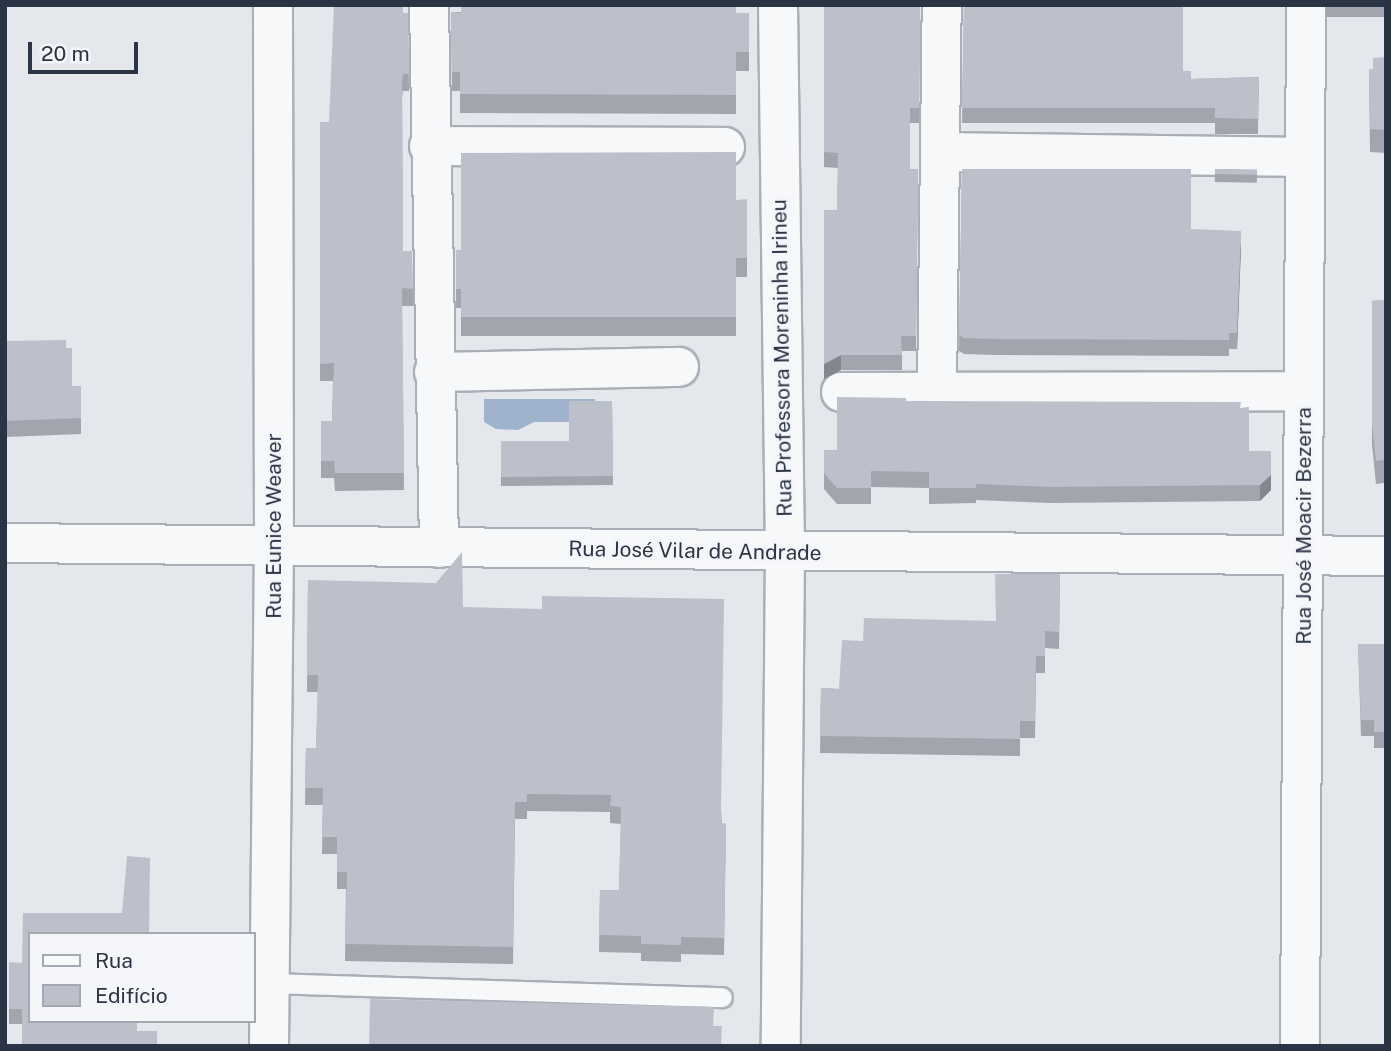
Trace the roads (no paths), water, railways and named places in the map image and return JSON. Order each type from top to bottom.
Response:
[{"type":"street","name":"Rua Eunice Weaver","points":[[269,1046],[274,546],[273,5]]},
{"type":"street","points":[[429,5],[429,146],[439,548]]},
{"type":"street","name":"Rua Professora Moreninha Irineu","points":[[778,5],[785,551],[781,1046]]},
{"type":"street","points":[[937,392],[942,5]]},
{"type":"street","name":"Rua José Moacir Bezerra","points":[[1300,1046],[1305,556],[1306,5]]},
{"type":"street","points":[[429,146],[724,147]]},
{"type":"street","points":[[941,152],[1305,157]]},
{"type":"street","points":[[434,372],[679,367]]},
{"type":"street","points":[[841,393],[1304,391]]},
{"type":"street","name":"Rua José Vilar de Andrade","points":[[5,543],[1386,556]]},
{"type":"lane","points":[[270,983],[722,997]]},
{"type":"water","points":[[484,399],[595,399],[595,422],[534,422],[518,430],[496,429],[484,422]]}]
